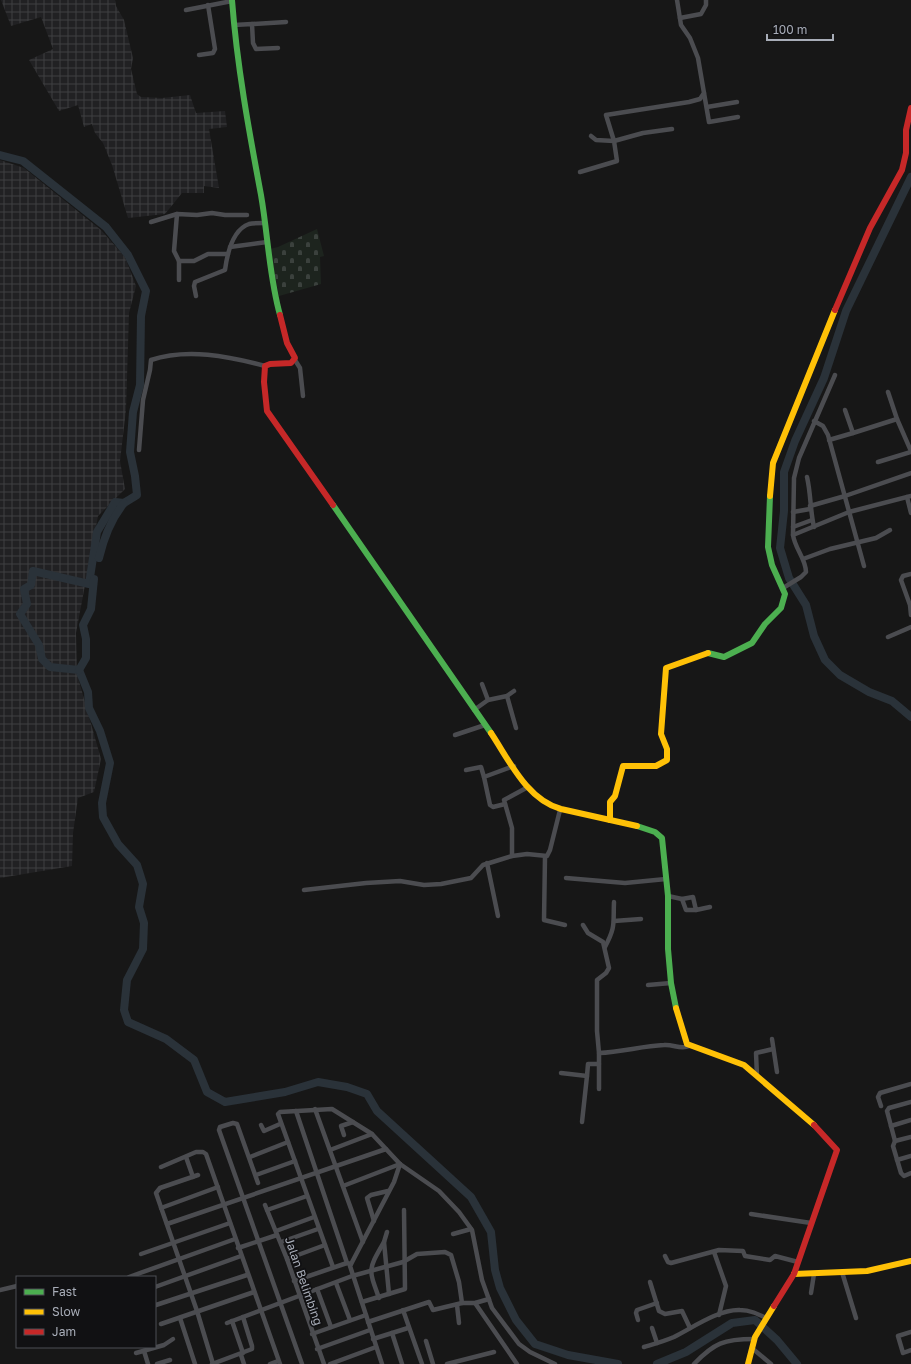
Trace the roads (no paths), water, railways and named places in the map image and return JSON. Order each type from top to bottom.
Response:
[{"type":"street","points":[[186,10],[232,0],[234,25],[274,294],[281,324],[294,360],[300,368],[303,396]]},
{"type":"street","points":[[677,0],[681,25],[690,38],[698,58],[709,122],[738,117]]},
{"type":"street","points":[[680,18],[701,14],[704,10],[706,0]]},
{"type":"street","points":[[199,55],[213,53],[215,49],[209,5]]},
{"type":"street","points":[[234,25],[286,22]]},
{"type":"street","points":[[252,24],[253,43],[255,48],[258,50],[278,48]]},
{"type":"street","points":[[580,172],[617,162],[618,156],[606,115],[689,102],[700,99],[704,93]]},
{"type":"street","points":[[707,107],[737,102]]},
{"type":"street","points":[[610,820],[610,802],[615,796],[623,766],[656,766],[668,760],[661,730],[666,668],[670,665],[706,654],[724,657],[752,643],[765,624],[781,608],[785,594],[785,587],[772,565],[768,548],[770,478],[773,463],[823,338],[870,228],[902,170],[906,152],[906,130],[911,108]]},
{"type":"street","points":[[591,136],[596,140],[614,141],[643,133],[672,129]]},
{"type":"street","points":[[151,222],[177,214],[197,215],[212,213],[242,215]]},
{"type":"street","points":[[177,214],[174,251],[179,261],[179,280]]},
{"type":"street","points":[[196,296],[194,286],[195,282],[225,270],[230,247],[240,232],[248,224],[264,223]]},
{"type":"street","points":[[230,247],[267,242]]},
{"type":"street","points":[[179,261],[194,261],[208,254],[228,254]]},
{"type":"street","points":[[139,450],[143,400],[151,360],[168,354],[183,354],[220,356],[265,366],[270,364],[289,364],[294,360]]},
{"type":"street","points":[[265,366],[264,382],[269,413],[528,787],[542,801],[560,810],[628,823],[660,835],[663,842],[668,896],[668,949],[671,983],[679,1021],[689,1046]]},
{"type":"street","points":[[785,587],[806,572],[803,559],[796,546],[793,535],[794,478],[797,464],[814,421],[835,375]]},
{"type":"street","points":[[878,462],[911,452],[897,419],[888,392]]},
{"type":"street","points":[[845,410],[853,433]]},
{"type":"street","points":[[829,440],[897,419]]},
{"type":"street","points":[[814,421],[824,426],[829,440],[864,566]]},
{"type":"street","points":[[793,512],[810,508],[911,473]]},
{"type":"street","points":[[807,477],[810,490],[810,508],[814,527]]},
{"type":"street","points":[[793,535],[850,512],[909,497],[911,513]]},
{"type":"street","points":[[792,527],[812,520]]},
{"type":"street","points":[[803,559],[876,538],[890,530]]},
{"type":"street","points":[[911,574],[903,576],[901,580],[910,606],[911,615]]},
{"type":"street","points":[[888,637],[911,627]]},
{"type":"street","points":[[482,684],[488,700]]},
{"type":"street","points":[[474,710],[488,700],[507,696],[514,691]]},
{"type":"street","points":[[507,696],[516,728]]},
{"type":"street","points":[[456,735],[485,725]]},
{"type":"street","points":[[484,777],[514,766]]},
{"type":"street","points":[[466,770],[481,767],[490,805],[493,807],[505,804]]},
{"type":"street","points":[[512,856],[512,828],[505,804],[505,798],[528,787]]},
{"type":"street","points":[[304,890],[394,881],[424,885],[441,884],[471,878],[487,863],[512,856],[526,854],[545,857],[550,853],[560,810]]},
{"type":"street","points":[[545,857],[544,920],[565,925]]},
{"type":"street","points":[[487,863],[498,916]]},
{"type":"street","points":[[566,878],[625,883],[666,879]]},
{"type":"street","points":[[668,896],[682,899],[693,897],[696,910]]},
{"type":"street","points":[[682,899],[686,910],[696,910],[710,907]]},
{"type":"street","points":[[604,946],[613,932],[614,902]]},
{"type":"street","points":[[614,921],[641,919]]},
{"type":"street","points":[[583,925],[588,933],[600,940],[604,946],[609,968],[597,980],[599,1089]]},
{"type":"street","points":[[648,985],[671,983]]},
{"type":"street","points":[[772,1039],[777,1072]]},
{"type":"street","points":[[599,1053],[622,1052],[664,1045],[683,1048],[689,1046],[744,1065],[823,1133],[836,1148],[837,1154],[794,1274],[754,1338],[753,1349],[748,1364]]},
{"type":"street","points":[[756,1076],[756,1053],[773,1049]]},
{"type":"street","points":[[582,1122],[588,1064],[599,1064]]},
{"type":"street","points":[[561,1073],[587,1076]]},
{"type":"street","points":[[880,1106],[878,1097],[880,1093],[911,1084]]},
{"type":"street","points":[[911,1102],[887,1109],[895,1142],[893,1146],[902,1175],[911,1174]]},
{"type":"street","points":[[315,1109],[363,1242]]},
{"type":"street","points":[[333,1267],[306,1196],[288,1142],[278,1119],[279,1113],[315,1109],[332,1109],[372,1134],[400,1164],[439,1191],[459,1212],[471,1229],[482,1280],[492,1308],[518,1344],[554,1364]]},
{"type":"street","points":[[296,1111],[349,1263],[382,1364]]},
{"type":"street","points":[[891,1126],[911,1120]]},
{"type":"street","points":[[344,1135],[341,1126],[353,1122]]},
{"type":"street","points":[[258,1183],[237,1123],[219,1128],[302,1364]]},
{"type":"street","points":[[261,1125],[264,1131],[280,1124]]},
{"type":"street","points":[[330,1150],[372,1134]]},
{"type":"street","points":[[895,1142],[911,1137]]},
{"type":"street","points":[[250,1157],[288,1142]]},
{"type":"street","points":[[167,1224],[224,1206],[386,1149]]},
{"type":"street","points":[[160,1167],[196,1152],[203,1152],[208,1158],[247,1274],[279,1362],[270,1364]]},
{"type":"street","points":[[897,1160],[911,1156]]},
{"type":"street","points":[[186,1157],[196,1176],[158,1190],[156,1193],[197,1311],[213,1364],[251,1350],[252,1346],[243,1318]]},
{"type":"street","points":[[256,1175],[295,1161]]},
{"type":"street","points":[[343,1186],[400,1164]]},
{"type":"street","points":[[294,1281],[349,1263],[363,1242],[374,1221],[395,1178],[400,1164]]},
{"type":"street","points":[[161,1208],[218,1187]]},
{"type":"street","points":[[374,1221],[367,1198],[371,1195],[388,1191]]},
{"type":"street","name":"Jalan Belimbing","points":[[306,1196],[266,1207],[281,1242],[317,1349],[324,1364]]},
{"type":"street","points":[[362,1302],[405,1290],[403,1262],[404,1210]]},
{"type":"street","points":[[751,1214],[812,1223]]},
{"type":"street","points":[[238,1248],[259,1241],[314,1217]]},
{"type":"street","points":[[141,1254],[230,1223]]},
{"type":"street","points":[[281,1242],[318,1229]]},
{"type":"street","points":[[453,1234],[471,1229]]},
{"type":"street","points":[[379,1298],[370,1272],[375,1257],[384,1242],[387,1232]]},
{"type":"street","points":[[132,1276],[235,1239]]},
{"type":"street","points":[[384,1242],[389,1294]]},
{"type":"street","points":[[287,1259],[325,1245]]},
{"type":"street","points":[[664,1256],[668,1262],[672,1263],[723,1250],[743,1251],[745,1256],[770,1260],[774,1256],[798,1262]]},
{"type":"street","points":[[227,1323],[281,1304],[352,1276],[403,1262],[420,1253],[437,1252],[449,1253],[459,1282],[460,1323]]},
{"type":"street","points":[[714,1252],[726,1286],[719,1315]]},
{"type":"street","points":[[156,1287],[241,1256]]},
{"type":"street","points":[[794,1274],[867,1271],[911,1261]]},
{"type":"street","points":[[842,1272],[856,1318]]},
{"type":"street","points":[[156,1305],[247,1274]]},
{"type":"street","points":[[811,1293],[814,1274]]},
{"type":"street","points":[[650,1282],[658,1310],[663,1314],[682,1311],[690,1328]]},
{"type":"street","points":[[336,1283],[350,1320]]},
{"type":"street","points":[[0,1290],[16,1286]]},
{"type":"street","points":[[317,1289],[331,1327]]},
{"type":"street","points":[[161,1324],[254,1292]]},
{"type":"street","points":[[368,1322],[428,1302],[433,1310],[460,1304],[475,1303],[489,1299]]},
{"type":"street","points":[[475,1303],[517,1364]]},
{"type":"street","points":[[638,1320],[636,1313],[637,1310],[657,1303]]},
{"type":"street","points":[[403,1310],[408,1328],[412,1332],[421,1364]]},
{"type":"street","points":[[644,1347],[675,1336],[719,1315],[738,1310],[755,1313],[765,1320]]},
{"type":"street","points":[[312,1334],[366,1315]]},
{"type":"street","points":[[180,1318],[195,1364]]},
{"type":"street","points":[[232,1321],[244,1364]]},
{"type":"street","points":[[373,1339],[408,1328]]},
{"type":"street","points":[[652,1328],[657,1343]]},
{"type":"street","points":[[317,1349],[370,1330]]},
{"type":"street","points":[[911,1332],[898,1336],[903,1353],[911,1350]]},
{"type":"street","points":[[392,1333],[402,1364]]},
{"type":"street","points":[[694,1364],[707,1350],[716,1344],[732,1340],[754,1338]]},
{"type":"street","points":[[156,1347],[164,1345],[173,1339]]},
{"type":"street","points":[[426,1341],[433,1364]]},
{"type":"street","points":[[330,1364],[376,1347]]},
{"type":"street","points":[[136,1353],[154,1348]]},
{"type":"street","points":[[753,1349],[771,1364]]},
{"type":"street","points":[[144,1351],[148,1364]]},
{"type":"street","points":[[447,1364],[494,1352]]},
{"type":"street","points":[[157,1364],[170,1360]]},
{"type":"waterway","points":[[0,155],[23,161],[106,227],[128,255],[146,291],[141,316],[140,385],[133,412],[130,452],[137,495],[124,503],[115,502],[97,532],[89,584],[33,571],[31,585],[24,589],[27,604],[20,614],[39,645],[42,659],[50,667],[79,670],[88,692],[89,708],[100,731],[110,763],[102,803],[103,817],[118,844],[137,865],[143,884],[139,907],[144,923],[143,949],[127,980],[124,1010],[128,1022],[166,1039],[194,1060],[207,1092],[225,1102],[285,1092],[318,1082],[347,1087],[367,1094],[377,1111],[471,1197],[491,1232],[495,1270],[500,1288],[516,1320],[535,1344],[568,1355],[618,1364]]},
{"type":"waterway","points":[[911,177],[846,311],[824,378],[795,441],[784,472],[784,511],[780,548],[789,578],[806,605],[814,636],[825,660],[840,675],[869,692],[892,701],[911,717]]},
{"type":"waterway","points":[[99,558],[108,529],[115,515],[124,503]]},
{"type":"waterway","points":[[79,670],[86,658],[86,639],[83,625],[91,609],[94,579]]},
{"type":"waterway","points":[[657,1364],[686,1352],[732,1323],[755,1320],[777,1340],[797,1364]]}]
